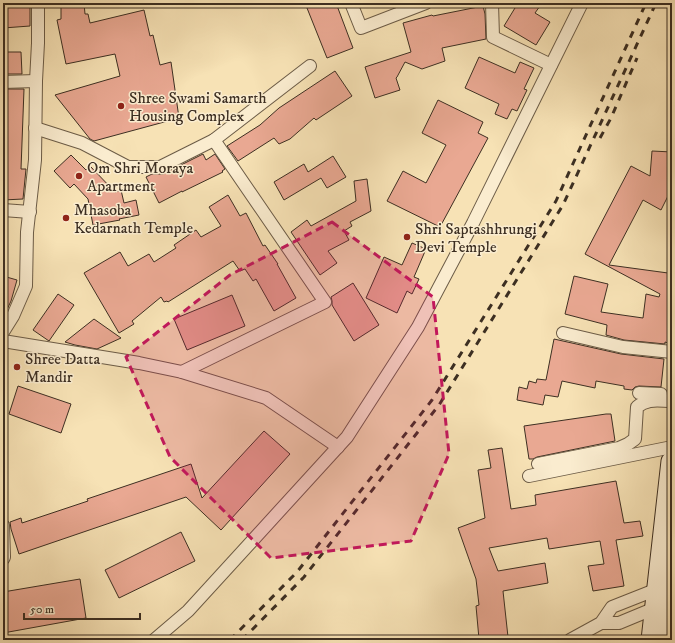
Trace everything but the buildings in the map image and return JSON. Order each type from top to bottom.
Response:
[{"type":"main road","points":[[663,640],[661,605],[655,590],[670,461],[672,459]]},
{"type":"main road","points":[[650,640],[672,570]]},
{"type":"street","points":[[3,332],[13,316],[26,286],[27,232],[35,160],[38,3]]},
{"type":"street","points":[[351,3],[361,28],[426,3]]},
{"type":"street","points":[[492,3],[493,37],[551,65]]},
{"type":"street","points":[[154,640],[188,610],[347,437],[418,327],[473,223],[582,3]]},
{"type":"street","points":[[35,128],[82,143],[128,167],[160,167],[214,140],[310,66]]},
{"type":"street","points":[[3,82],[36,81]]},
{"type":"street","points":[[182,372],[325,302],[214,140]]},
{"type":"street","points":[[3,210],[30,212]]},
{"type":"street","points":[[563,333],[623,347],[672,352]]},
{"type":"street","points":[[3,340],[139,363],[182,372],[266,398],[338,447]]},
{"type":"street","points":[[638,393],[672,395]]},
{"type":"street","points":[[538,464],[618,448],[628,444],[635,439],[637,407],[650,400],[672,401]]},
{"type":"street","points":[[529,476],[672,446]]},
{"type":"street","points":[[3,525],[3,559]]},
{"type":"street","points":[[601,623],[612,607],[655,590]]},
{"type":"street","points":[[570,640],[601,623],[619,622],[661,605]]},
{"type":"highlighted area","points":[[332,222],[433,297],[449,454],[411,541],[271,558],[170,457],[126,357],[230,275]]},
{"type":"railway","points":[[230,640],[297,572],[432,400],[556,201],[646,3]]},
{"type":"railway","points":[[242,640],[304,577],[439,405],[563,205],[656,3]]},
{"type":"railway","points":[[600,138],[611,118],[637,58]]},
{"type":"place","name":"Shree Swami Samarth Housing Complex","points":[[121,106]]},
{"type":"place","name":"Om Shri Moraya Apartment","points":[[79,176]]},
{"type":"place","name":"Mhasoba Kedarnath Temple","points":[[66,218]]},
{"type":"place","name":"Shri Saptashhrungi Devi Temple","points":[[407,237]]},
{"type":"place","name":"Shree Datta Mandir","points":[[17,367]]}]
